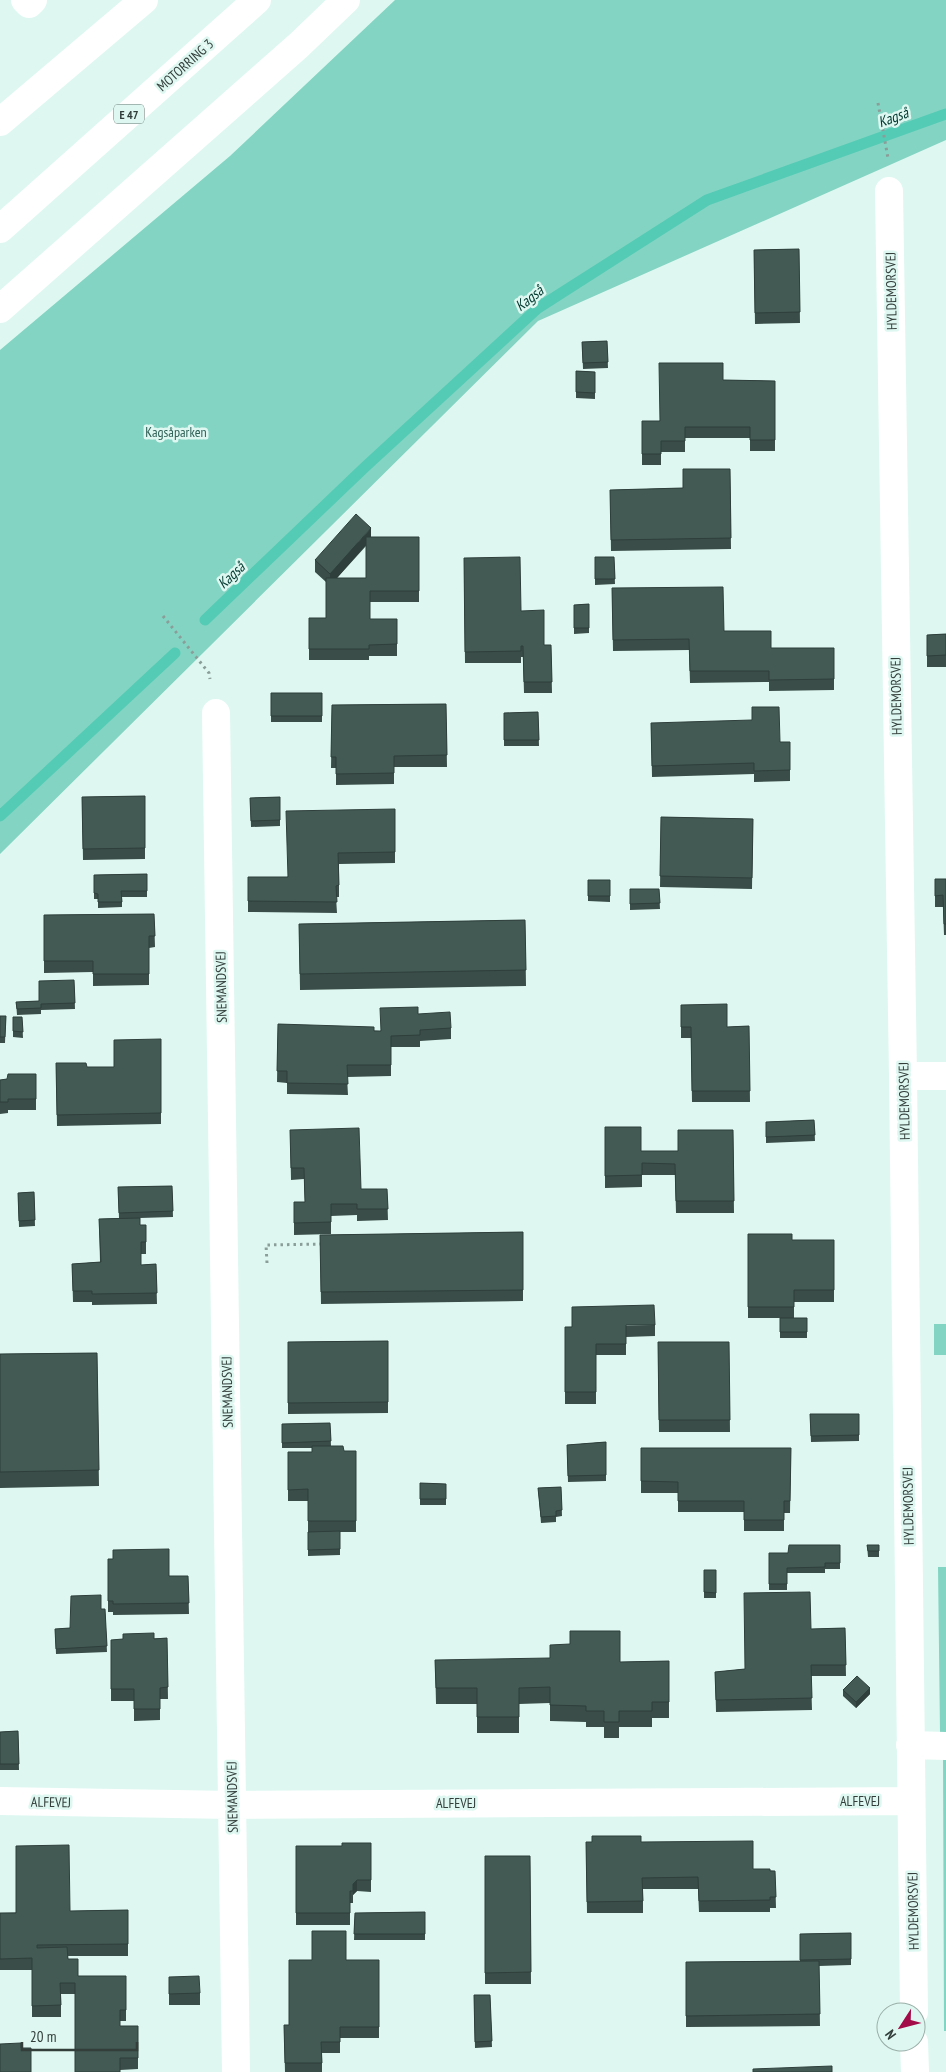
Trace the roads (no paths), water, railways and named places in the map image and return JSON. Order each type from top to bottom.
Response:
[{"type":"main road","points":[[26,0],[29,4],[33,0]]},
{"type":"main road","points":[[0,122],[144,0]]},
{"type":"main road","name":"MOTORRING 3","points":[[0,229],[258,0]]},
{"type":"main road","points":[[0,309],[299,44],[346,0]]},
{"type":"main road","name":"HYLDEMORSVEJ","points":[[889,190],[903,1076],[914,2002]]},
{"type":"main road","name":"SNEMANDSVEJ","points":[[216,713],[236,2072]]},
{"type":"main road","points":[[903,1076],[946,1076]]},
{"type":"main road","points":[[910,1745],[946,1746]]},
{"type":"main road","name":"ALFEVEJ","points":[[0,1801],[232,1805],[911,1801]]},
{"type":"main road","points":[[914,2052],[915,2072]]},
{"type":"waterway","name":"Kagså","points":[[205,620],[365,467],[538,308],[707,200],[946,114]]},
{"type":"waterway","name":"Kagså","points":[[0,816],[175,653]]},
{"type":"park label","name":"Kagsåparken","points":[[176,432]]}]
